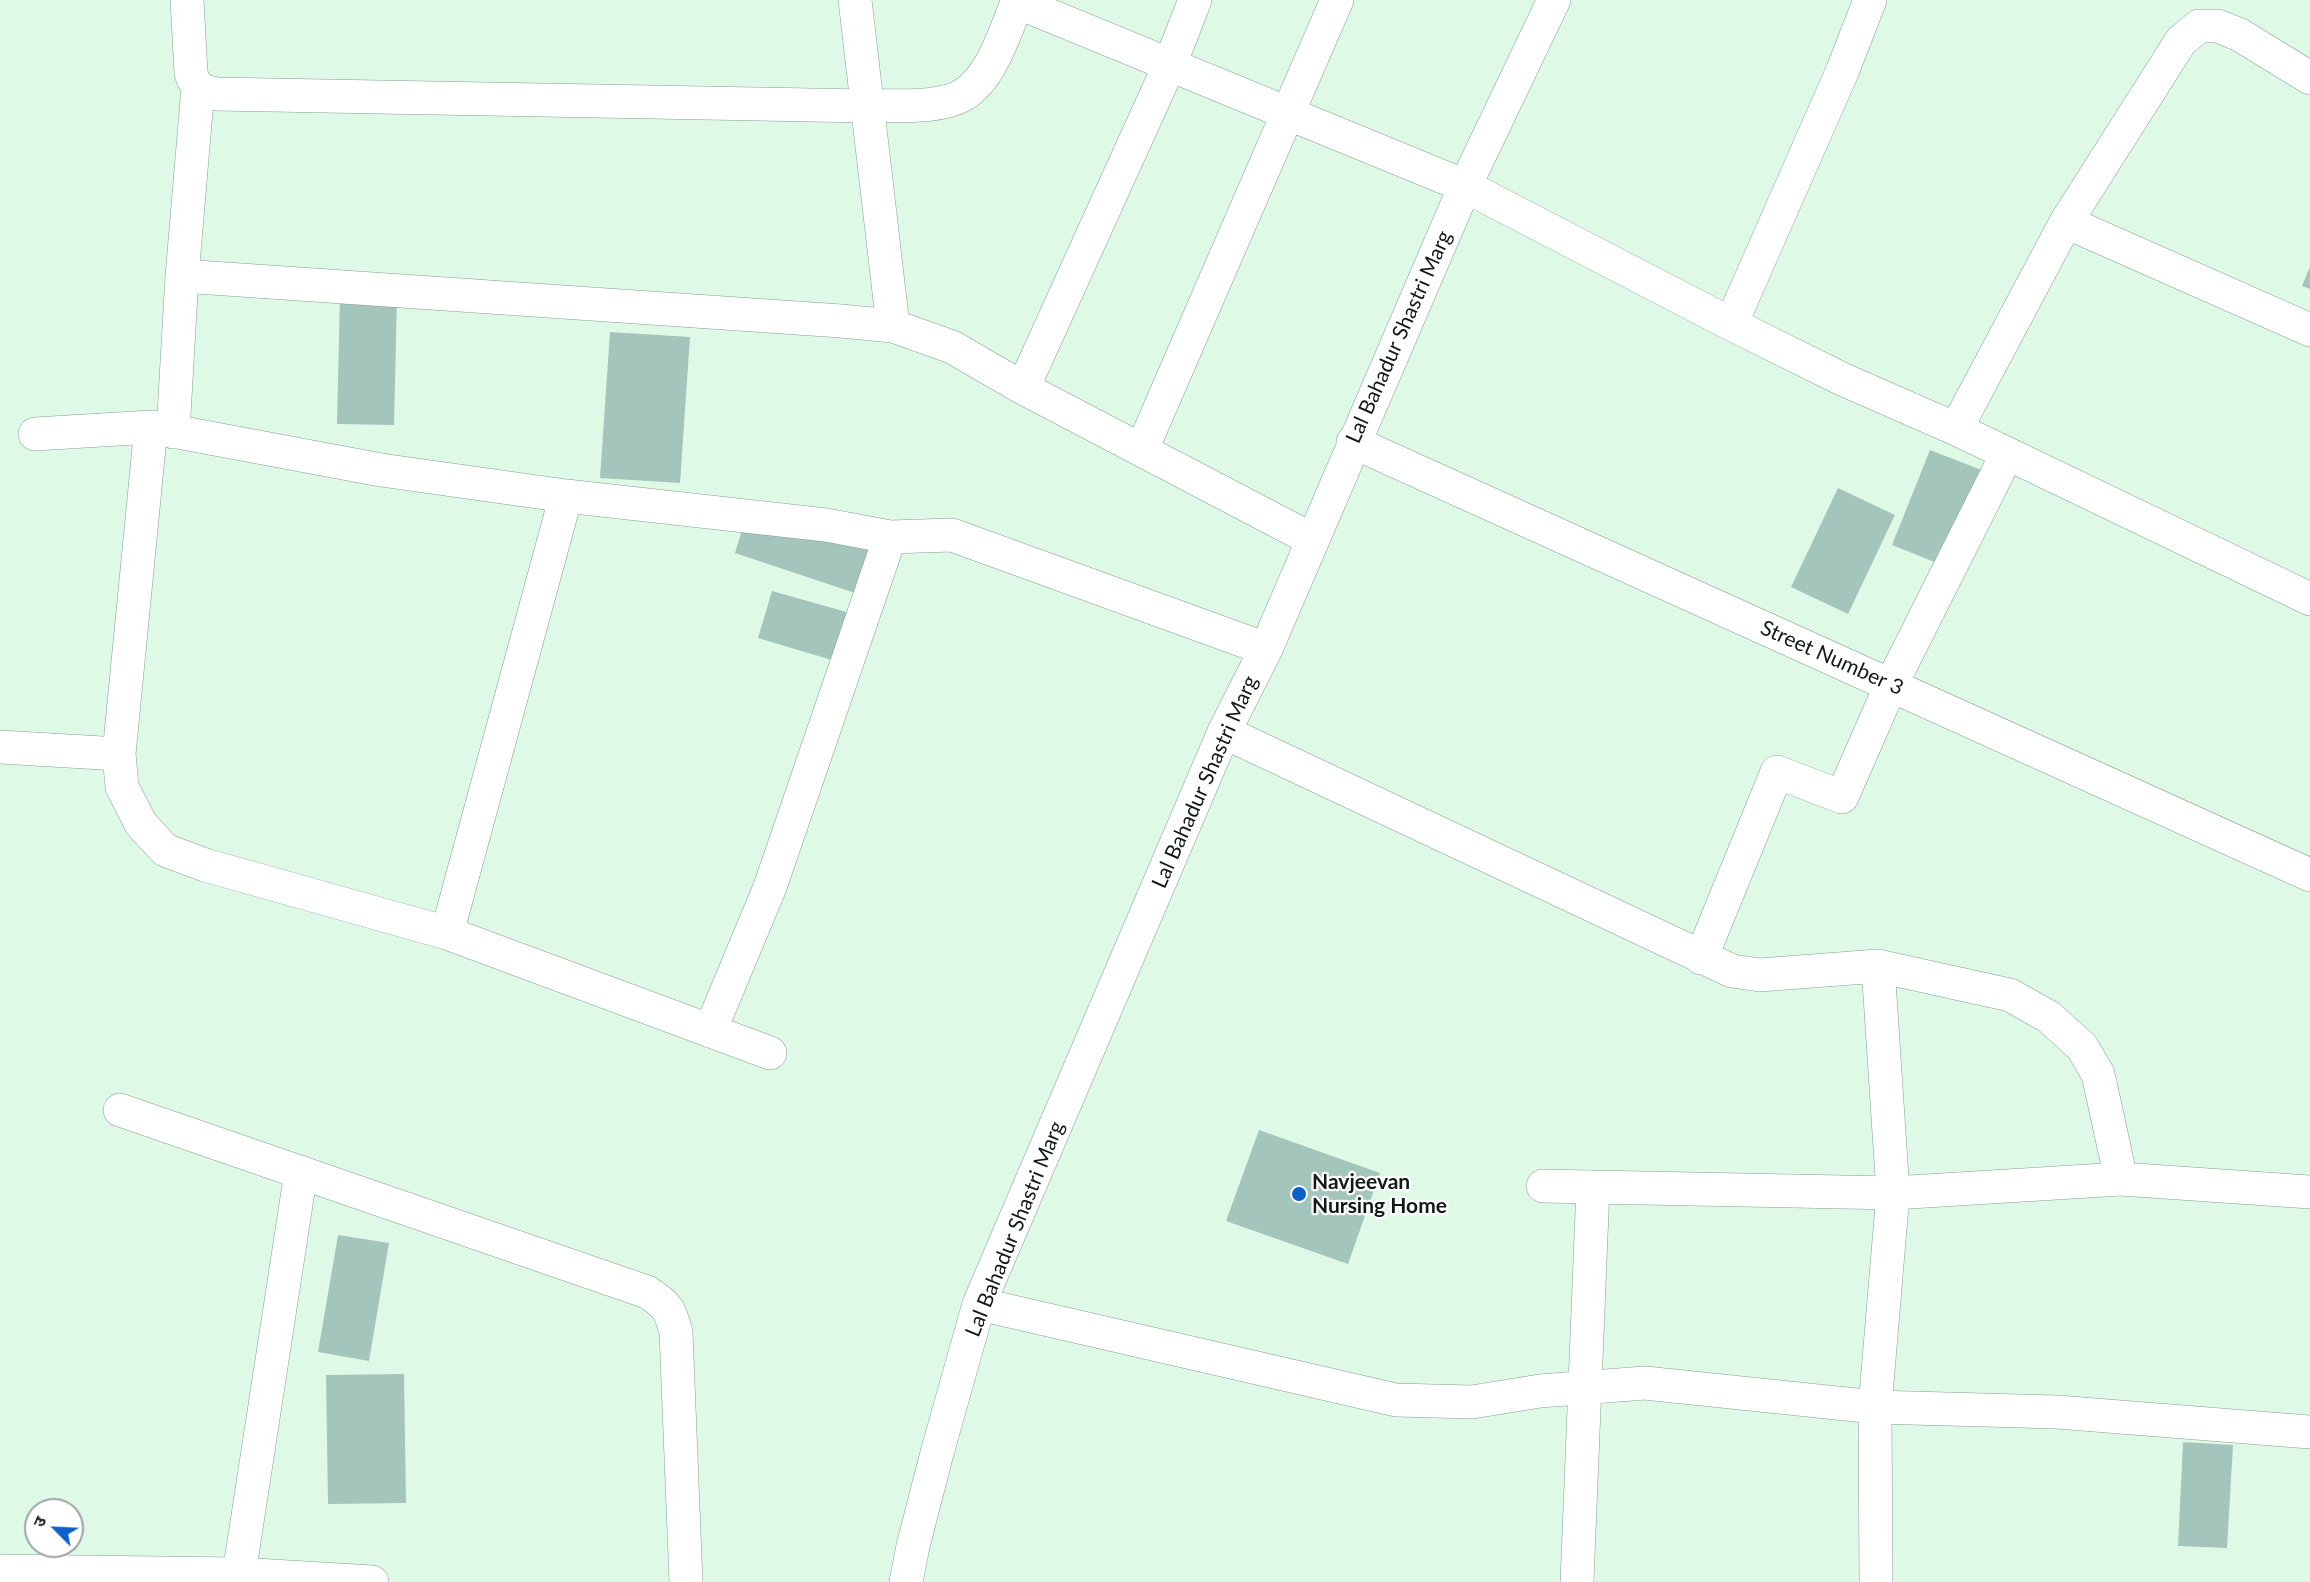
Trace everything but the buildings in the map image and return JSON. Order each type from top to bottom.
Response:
[{"type":"street","points":[[187,0],[191,73],[198,88],[182,276],[119,754],[122,787],[141,824],[165,849],[205,865],[447,933],[770,1053]]},
{"type":"street","points":[[855,0],[893,326]]},
{"type":"street","points":[[1023,387],[1170,64],[1195,0]]},
{"type":"street","points":[[1142,449],[1337,0]]},
{"type":"street","name":"Lal Bahadur Shastri Marg","points":[[906,1582],[937,1453],[980,1304],[1224,732],[1266,649],[1353,442],[1465,186],[1554,0]]},
{"type":"street","points":[[1731,324],[1842,72],[1870,0]]},
{"type":"street","points":[[198,88],[217,94],[867,106],[936,104],[963,96],[982,78],[1001,41],[1017,1],[1465,186],[1842,379],[1956,429],[2310,599]]},
{"type":"street","points":[[1956,429],[2066,222],[2181,41],[2199,26],[2218,26],[2240,35],[2310,78]]},
{"type":"street","points":[[2066,222],[2310,330]]},
{"type":"street","points":[[182,276],[893,326],[952,347],[1023,387],[1313,540]]},
{"type":"street","points":[[35,434],[162,429],[381,470],[566,496],[826,525],[890,537],[952,535],[1266,649]]},
{"type":"street","name":"Street Number 3","points":[[1353,442],[2310,875]]},
{"type":"street","points":[[1701,958],[1777,772],[1842,797],[1891,685],[2007,454]]},
{"type":"street","points":[[447,933],[566,496]]},
{"type":"street","points":[[710,1031],[770,887],[890,537]]},
{"type":"street","points":[[1224,732],[1732,971],[1760,975],[1878,966],[2010,995],[2049,1017],[2082,1047],[2098,1074],[2121,1179]]},
{"type":"street","points":[[0,747],[119,754]]},
{"type":"street","points":[[1876,1582],[1875,1407],[1893,1193],[1878,966]]},
{"type":"street","points":[[120,1110],[647,1292],[666,1305],[671,1313],[676,1332],[686,1582]]},
{"type":"street","points":[[239,1574],[301,1172]]},
{"type":"street","points":[[1543,1186],[1893,1193],[2121,1179],[2310,1192]]},
{"type":"street","points":[[1577,1582],[1593,1187]]},
{"type":"street","points":[[980,1304],[1396,1400],[1472,1402],[1540,1391],[1645,1383],[1875,1407],[2057,1412],[2310,1432]]},
{"type":"street","points":[[0,1571],[239,1574],[357,1582]]},
{"type":"place","name":"Navjeevan Nursing Home","points":[[1299,1194]]}]
